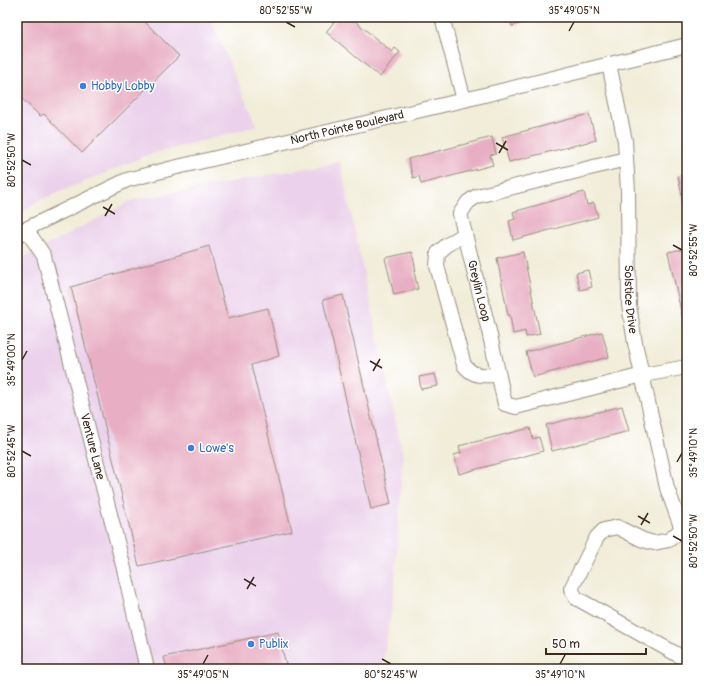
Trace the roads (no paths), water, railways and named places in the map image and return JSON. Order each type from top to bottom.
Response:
[{"type":"street","points":[[442,17],[464,100]]},
{"type":"street","name":"North Pointe Boulevard","points":[[22,232],[127,180],[464,100],[687,45]]},
{"type":"street","name":"Solstice Drive","points":[[609,64],[625,141],[628,191],[628,305],[667,488],[684,532]]},
{"type":"street","name":"Greylin Loop","points":[[626,159],[477,196],[468,202],[460,214],[505,404],[516,407],[643,375]]},
{"type":"street","name":"Venture Lane","points":[[22,232],[44,256],[124,568],[147,669]]},
{"type":"street","points":[[465,234],[446,245],[438,253],[437,266],[464,365],[469,371],[476,375],[498,375]]},
{"type":"street","points":[[643,375],[687,367]]},
{"type":"street","points":[[684,532],[669,540],[654,543],[643,540],[617,527],[604,530],[597,537],[570,588],[576,598],[687,660]]},
{"type":"place","name":"Hobby Lobby","points":[[83,86]]},
{"type":"place","name":"Lowe's","points":[[191,448]]},
{"type":"place","name":"Publix","points":[[251,644]]}]
